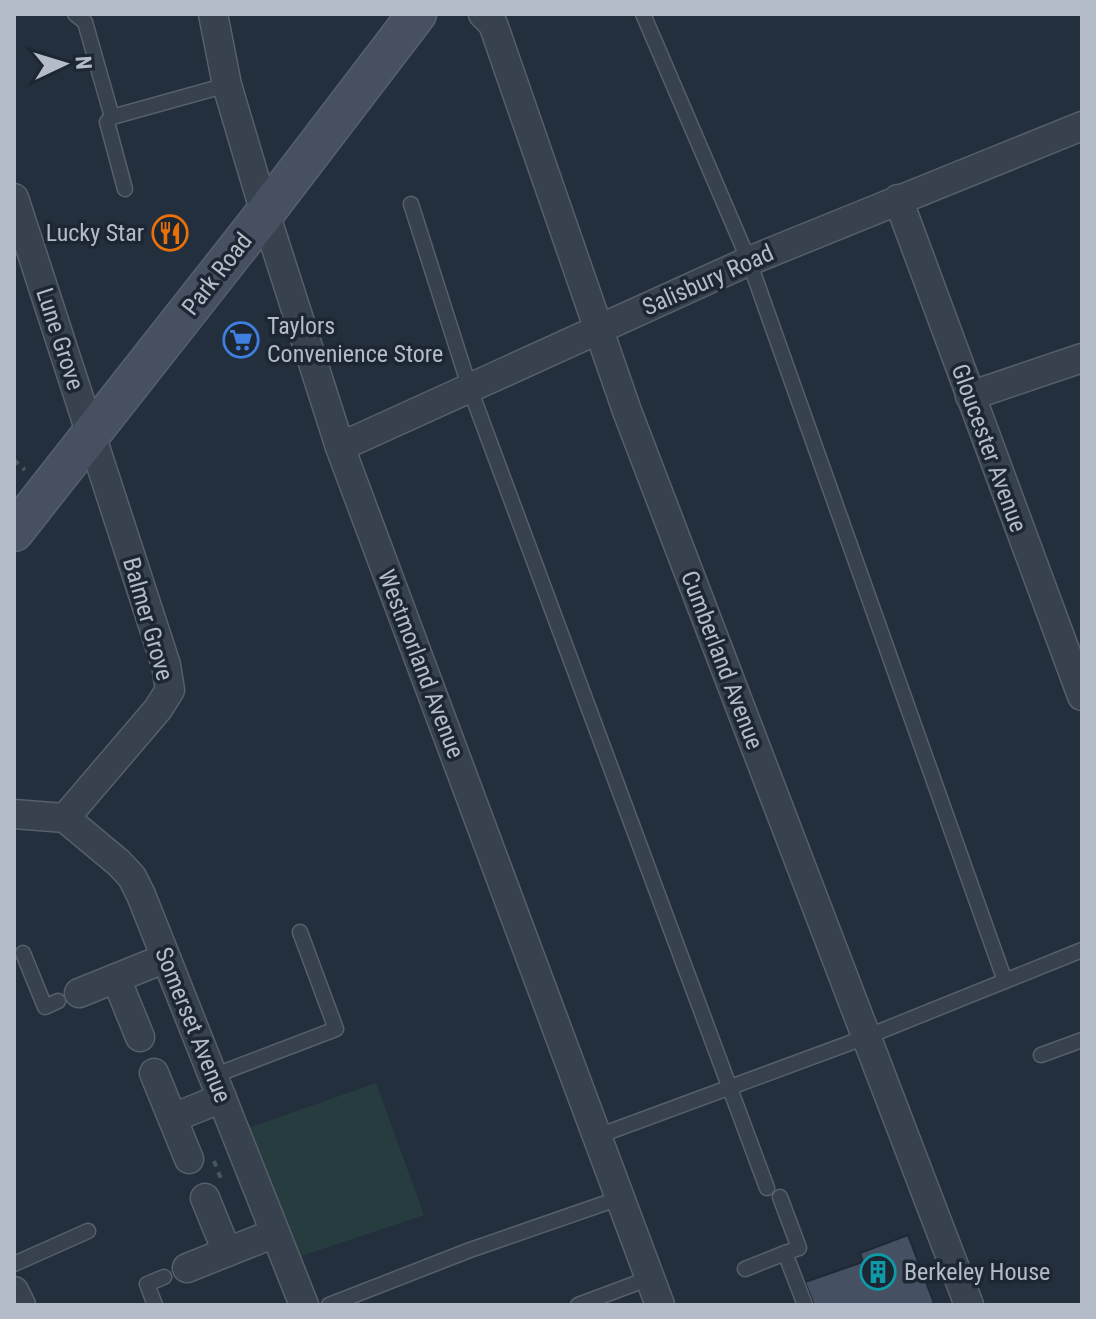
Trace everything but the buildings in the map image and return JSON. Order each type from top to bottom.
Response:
[{"type":"main road","name":"Park Road","points":[[14,532],[417,14]]},
{"type":"street","name":"Cumberland Avenue","points":[[483,14],[493,24],[627,411],[969,1305]]},
{"type":"street","name":"Westmorland Avenue","points":[[220,15],[227,85],[340,447],[660,1305]]},
{"type":"street","name":"Salisbury Road","points":[[340,447],[749,261],[1082,126]]},
{"type":"street","name":"Lune Grove","points":[[14,198],[91,435]]},
{"type":"street","name":"Gloucester Avenue","points":[[898,199],[1082,696]]},
{"type":"street","points":[[970,396],[1082,358]]},
{"type":"street","name":"Balmer Grove","points":[[65,818],[158,709],[170,690],[166,665],[91,435]]},
{"type":"street","points":[[14,814],[65,818]]},
{"type":"street","name":"Somerset Avenue","points":[[65,818],[119,863],[132,877],[141,895],[304,1305]]},
{"type":"street","points":[[69,997],[166,958]]},
{"type":"street","points":[[116,978],[140,1037]]},
{"type":"street","points":[[154,1073],[189,1159]]},
{"type":"street","points":[[173,1118],[217,1087]]},
{"type":"street","points":[[205,1198],[227,1252]]},
{"type":"street","points":[[175,1272],[275,1233]]},
{"type":"street","points":[[14,1291],[21,1305]]},
{"type":"lane","points":[[75,14],[85,22],[112,117]]},
{"type":"lane","points":[[643,14],[749,261],[1005,981]]},
{"type":"lane","points":[[125,189],[107,122],[112,117],[227,85]]},
{"type":"lane","points":[[411,204],[470,389],[767,1188]]},
{"type":"lane","points":[[217,1087],[336,1029],[300,932]]},
{"type":"lane","points":[[598,1136],[866,1037],[1082,950]]},
{"type":"lane","points":[[23,953],[45,1007],[69,997]]},
{"type":"lane","points":[[1041,1055],[1082,1040]]},
{"type":"lane","points":[[745,1269],[799,1248],[780,1197]]},
{"type":"lane","points":[[329,1305],[470,1250],[620,1198]]},
{"type":"lane","points":[[14,1264],[88,1231]]},
{"type":"lane","points":[[785,1253],[805,1305]]},
{"type":"lane","points":[[155,1305],[147,1284],[175,1272]]},
{"type":"lane","points":[[578,1305],[650,1278]]},
{"type":"green space","points":[[376,1083],[424,1215],[301,1256],[248,1128]]},
{"type":"place","name":"Lucky Star","points":[[170,233]]},
{"type":"place","name":"Taylors Convenience Store","points":[[241,340]]},
{"type":"place","name":"Berkeley House","points":[[878,1272]]}]
